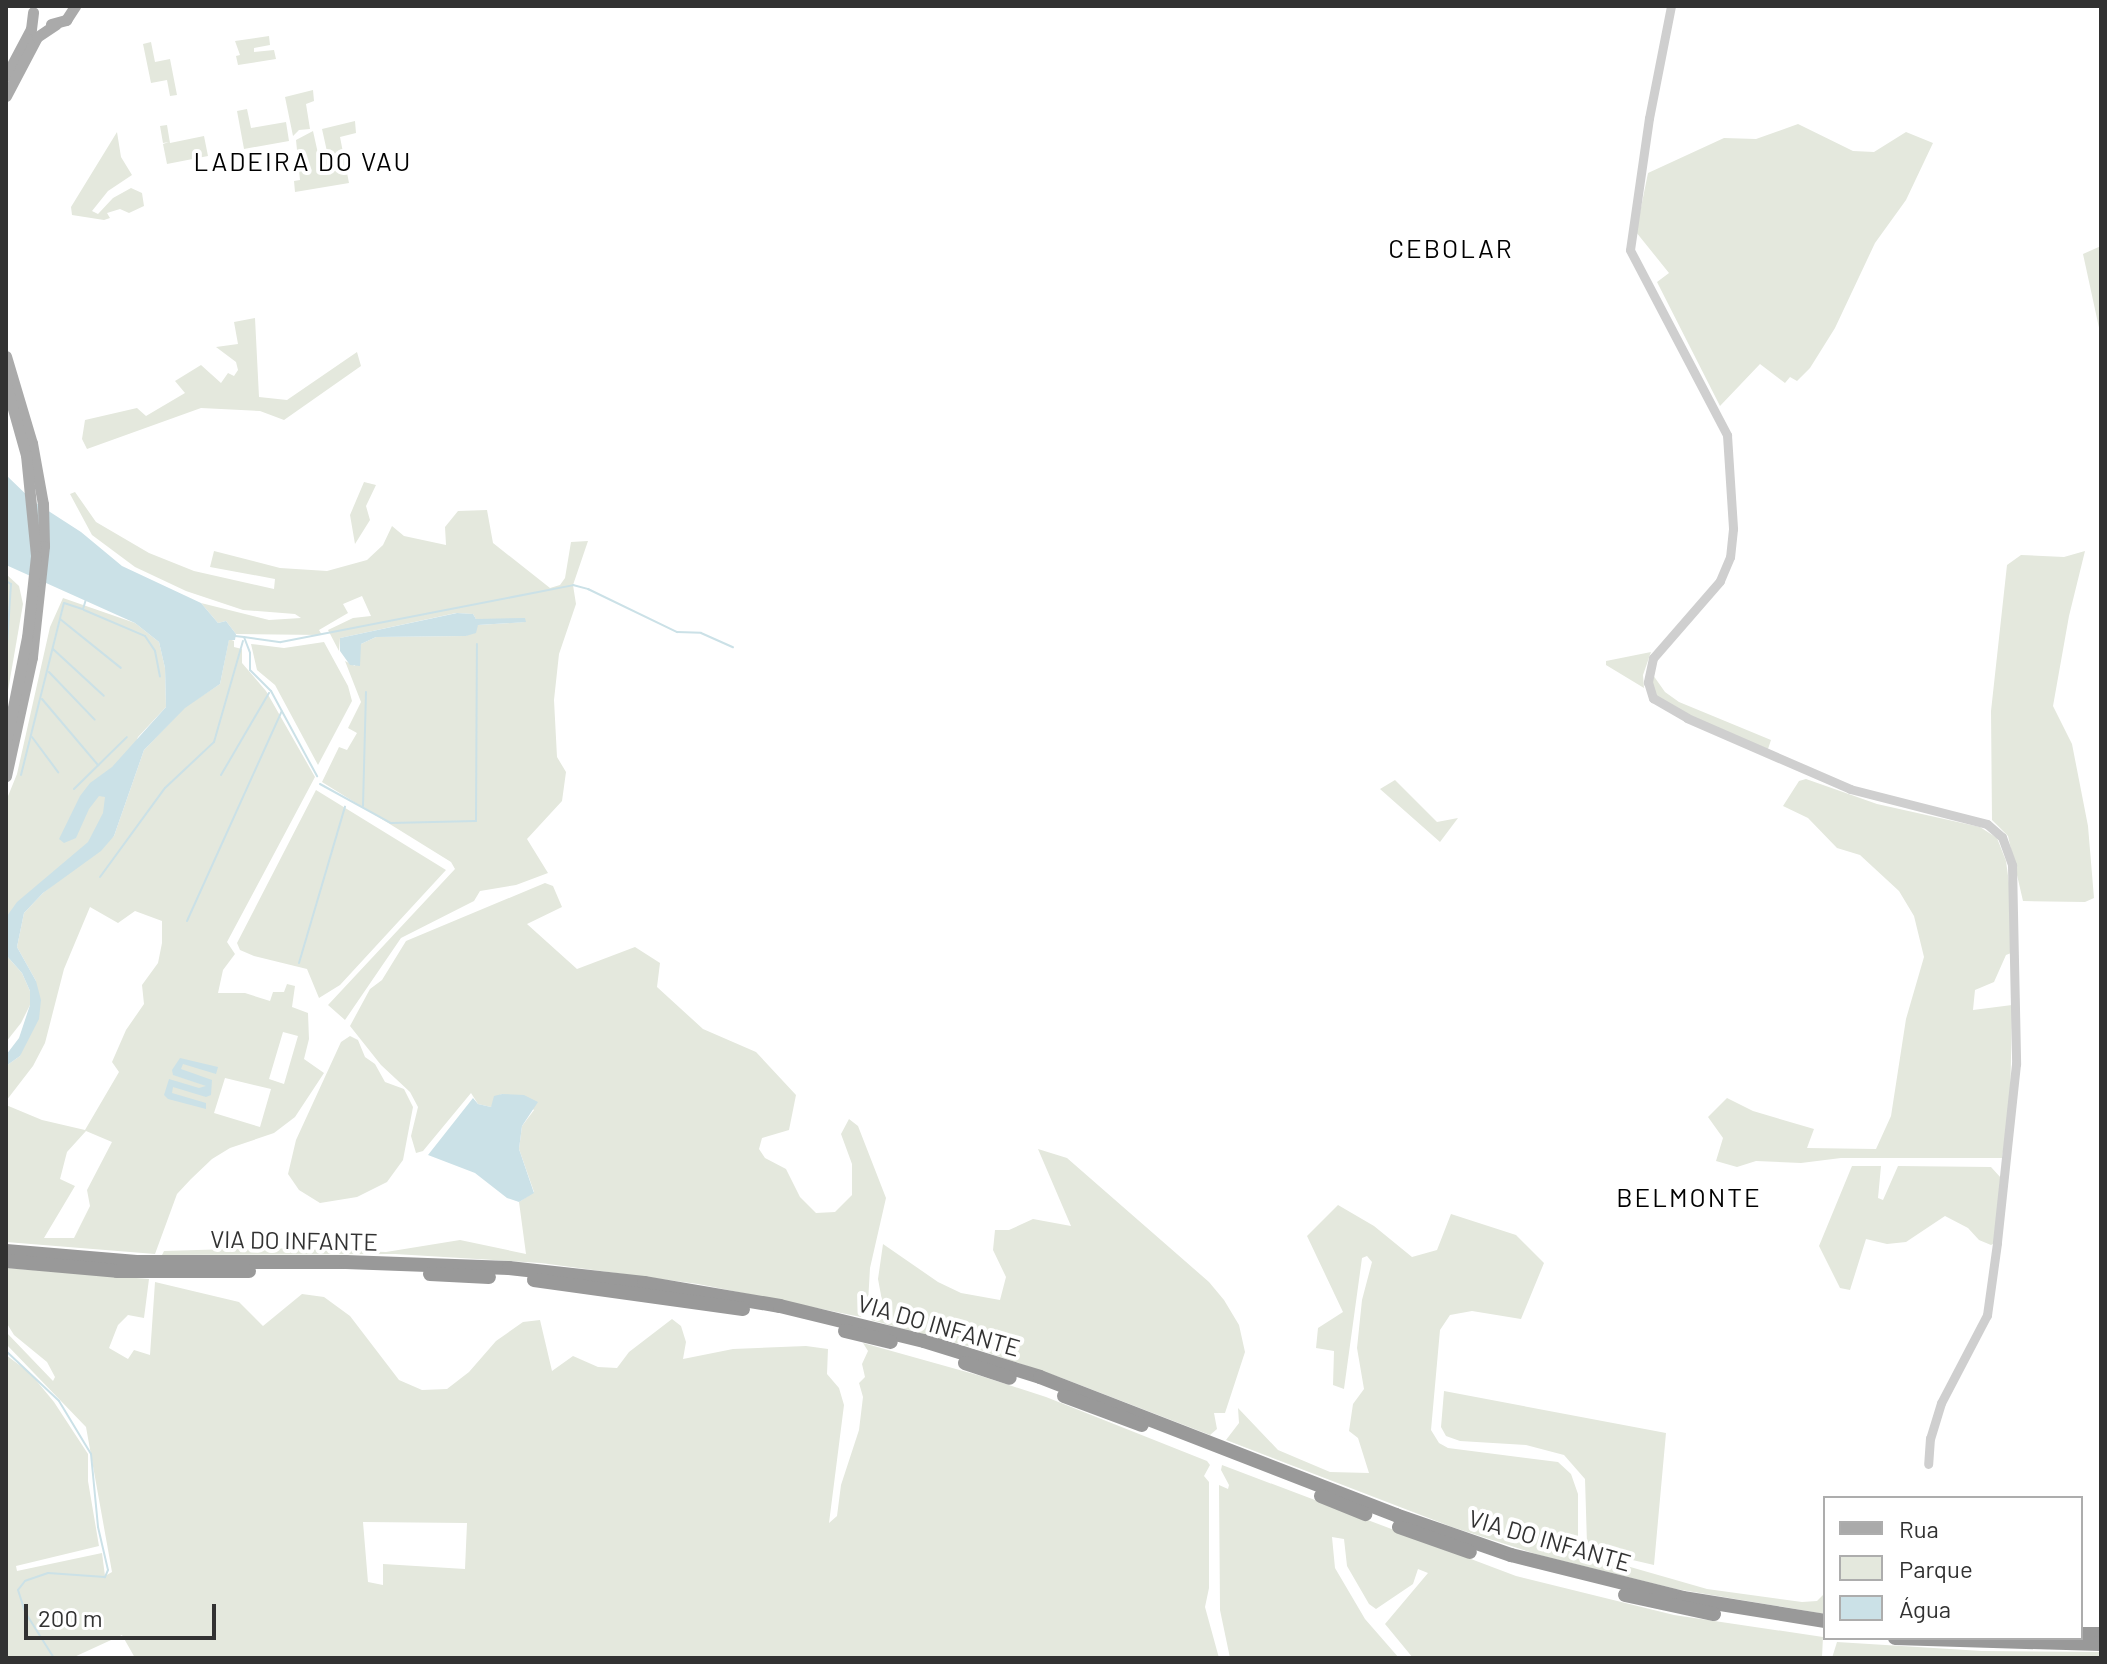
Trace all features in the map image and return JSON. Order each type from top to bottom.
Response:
[{"type":"highway","name":"VIA DO INFANTE","points":[[6,1251],[190,1266],[517,1279],[678,1298],[798,1320],[928,1352],[1020,1381],[1416,1533],[1506,1563],[1677,1607],[1823,1631]]},
{"type":"highway","name":"VIA DO INFANTE","points":[[6,1261],[89,1269],[401,1263],[509,1268],[685,1289],[820,1315],[953,1349],[1067,1387],[1396,1515],[1511,1555],[1683,1598],[1823,1621]]},
{"type":"highway","points":[[1964,1640],[2101,1644]]},
{"type":"main road","points":[[6,96],[37,37],[71,16],[75,6]]},
{"type":"main road","points":[[32,9],[43,22],[56,24]]},
{"type":"main road","points":[[6,76],[31,29],[32,9]]},
{"type":"main road","points":[[6,356],[32,443],[38,503],[38,585],[32,657],[6,776]]},
{"type":"main road","points":[[6,384],[38,503]]},
{"type":"main road","points":[[6,742],[38,585]]},
{"type":"street","points":[[1671,6],[1649,118],[1630,250],[1727,435],[1733,529],[1730,557],[1720,581],[1653,658],[1648,682],[1653,698],[1677,713],[1850,789],[1987,824],[2002,837],[2012,865],[2016,1064],[1987,1315],[1941,1403],[1930,1438],[1928,1464]]},
{"type":"green space","points":[[269,36],[270,45],[254,48],[254,52],[274,50],[276,59],[238,65],[236,56],[240,55],[235,41]]},
{"type":"green space","points":[[151,42],[155,62],[170,59],[177,95],[170,96],[167,80],[151,83],[143,44]]},
{"type":"green space","points":[[313,90],[314,101],[306,104],[310,129],[299,130],[293,136],[285,97]]},
{"type":"green space","points":[[247,109],[251,128],[286,122],[289,141],[244,149],[237,111]]},
{"type":"green space","points":[[355,121],[356,133],[340,137],[349,183],[295,192],[294,181],[300,180],[296,140],[313,131],[319,158],[328,156],[322,129]]},
{"type":"green space","points":[[1798,124],[1853,151],[1874,152],[1906,132],[1933,143],[1906,200],[1875,243],[1835,328],[1810,368],[1797,381],[1790,377],[1785,383],[1760,364],[1720,406],[1657,282],[1669,273],[1636,232],[1648,173],[1724,138],[1756,139]]},
{"type":"green space","points":[[167,125],[170,143],[204,136],[208,156],[167,164],[163,144],[169,142],[163,143],[160,126]]},
{"type":"green space","points":[[117,132],[121,157],[132,175],[108,191],[92,211],[98,214],[113,198],[131,188],[142,193],[144,206],[129,213],[120,209],[107,213],[110,218],[104,220],[72,215],[71,207]]},
{"type":"green space","points":[[2101,246],[2101,337],[2083,254]]},
{"type":"green space","points":[[255,318],[259,397],[287,400],[357,352],[361,366],[284,420],[260,411],[201,408],[87,449],[82,439],[85,420],[137,408],[146,416],[185,393],[175,381],[201,365],[221,383],[228,373],[234,376],[238,370],[236,362],[216,347],[238,344],[234,322]]},
{"type":"green space","points":[[364,482],[376,485],[366,506],[370,520],[355,544],[350,515]]},
{"type":"green space","points":[[75,492],[96,522],[149,553],[194,571],[274,589],[275,579],[210,567],[214,551],[280,568],[327,571],[367,560],[383,545],[392,526],[404,536],[446,545],[445,527],[458,511],[487,510],[493,543],[550,588],[560,585],[565,578],[571,542],[588,541],[573,585],[576,604],[559,654],[554,700],[557,757],[566,772],[562,801],[527,839],[548,873],[516,885],[480,891],[474,901],[401,938],[345,1020],[328,1005],[455,869],[451,862],[322,782],[339,747],[347,750],[357,733],[348,728],[361,702],[345,661],[355,666],[361,644],[376,637],[466,636],[478,625],[525,622],[476,619],[473,614],[456,613],[340,638],[339,651],[328,630],[353,618],[371,616],[362,596],[343,604],[348,613],[319,630],[322,635],[236,634],[226,621],[218,623],[201,603],[269,620],[301,618],[295,614],[243,610],[186,591],[135,567],[92,535],[70,494]]},
{"type":"green space","points":[[2085,551],[2069,616],[2053,706],[2072,744],[2088,826],[2094,898],[2085,902],[2023,901],[2008,836],[1992,820],[1991,711],[2007,565],[2021,555],[2064,557]]},
{"type":"green space","points":[[6,574],[19,586],[23,604],[6,702]]},
{"type":"green space","points":[[63,598],[135,623],[159,642],[165,668],[166,707],[138,737],[100,835],[6,922],[6,801],[17,774],[50,627]]},
{"type":"green space","points":[[229,639],[234,641],[234,647],[242,649],[242,663],[266,691],[315,777],[227,942],[235,954],[223,970],[218,993],[245,993],[270,1001],[273,992],[284,992],[287,984],[295,986],[292,1007],[308,1013],[309,1039],[304,1059],[324,1073],[295,1117],[274,1133],[230,1148],[212,1159],[191,1179],[177,1194],[155,1254],[6,1242],[6,1105],[42,1120],[85,1130],[119,1072],[112,1062],[126,1030],[144,1004],[142,985],[158,963],[162,943],[162,921],[135,911],[118,923],[90,907],[64,969],[45,1043],[33,1066],[6,1101],[6,1066],[20,1056],[36,981],[17,947],[24,913],[43,893],[114,836],[144,750],[185,707],[220,684]],"holes":[[[283,1032],[298,1036],[284,1084],[269,1079]],[[225,1078],[271,1089],[260,1127],[214,1113]],[[86,1131],[112,1142],[87,1190],[90,1206],[74,1238],[44,1238],[75,1186],[60,1179],[67,1152]]]},
{"type":"green space","points":[[324,642],[348,686],[352,701],[318,765],[275,685],[257,670],[251,644],[284,648]]},
{"type":"green space","points":[[1651,652],[1643,675],[1644,688],[1606,665],[1606,661]]},
{"type":"green space","points":[[1653,675],[1665,692],[1679,702],[1771,740],[1768,749],[1677,712],[1658,699],[1652,689]]},
{"type":"green space","points":[[1806,779],[1877,804],[1980,827],[1997,838],[2006,861],[2011,898],[2011,953],[2006,955],[1994,982],[1975,990],[1973,1010],[2012,1005],[2010,1109],[2002,1158],[1841,1158],[1801,1163],[1756,1161],[1737,1167],[1716,1161],[1723,1138],[1708,1117],[1727,1098],[1753,1111],[1814,1129],[1807,1148],[1876,1149],[1891,1116],[1906,1019],[1924,957],[1914,916],[1899,891],[1860,855],[1837,848],[1808,818],[1783,806],[1799,781]]},
{"type":"green space","points":[[1395,780],[1437,822],[1458,818],[1440,842],[1380,789]]},
{"type":"green space","points":[[316,790],[446,870],[340,985],[319,998],[307,969],[254,956],[240,950],[237,943]]},
{"type":"green space","points":[[545,883],[553,886],[562,907],[527,924],[577,969],[635,947],[660,963],[657,987],[703,1029],[756,1052],[796,1095],[789,1130],[762,1138],[759,1149],[765,1158],[786,1169],[800,1197],[816,1213],[835,1212],[852,1195],[852,1164],[841,1134],[849,1119],[858,1126],[886,1198],[870,1268],[868,1303],[861,1317],[698,1284],[541,1263],[395,1254],[162,1255],[164,1251],[268,1248],[386,1252],[460,1240],[526,1254],[519,1202],[534,1192],[519,1149],[522,1126],[534,1110],[516,1097],[501,1094],[491,1107],[478,1104],[471,1093],[423,1151],[416,1153],[411,1136],[418,1107],[410,1092],[381,1065],[350,1026],[370,989],[382,980],[406,941]]},
{"type":"green space","points":[[6,955],[22,973],[30,991],[30,1005],[6,1042]]},
{"type":"green space","points":[[350,1036],[358,1040],[365,1057],[375,1064],[385,1082],[404,1089],[413,1107],[403,1160],[387,1182],[357,1197],[320,1203],[299,1190],[288,1174],[296,1140],[341,1042]]},
{"type":"green space","points":[[1038,1149],[1067,1158],[1209,1282],[1224,1300],[1239,1325],[1245,1352],[1225,1413],[1214,1413],[1217,1429],[1210,1435],[971,1347],[871,1320],[883,1306],[878,1279],[883,1244],[938,1282],[961,1293],[1000,1300],[1006,1277],[993,1250],[995,1230],[1009,1230],[1033,1219],[1071,1226]]},
{"type":"green space","points":[[1852,1166],[1881,1166],[1878,1198],[1883,1200],[1898,1166],[1991,1167],[2001,1178],[1995,1243],[1991,1245],[1979,1240],[1968,1228],[1945,1216],[1906,1242],[1887,1244],[1866,1239],[1850,1290],[1840,1288],[1819,1246]]},
{"type":"green space","points":[[1338,1205],[1374,1226],[1412,1257],[1437,1250],[1451,1214],[1516,1235],[1544,1263],[1521,1319],[1472,1311],[1450,1315],[1440,1330],[1431,1430],[1439,1443],[1448,1448],[1558,1462],[1571,1474],[1578,1494],[1578,1552],[1707,1589],[1802,1602],[1817,1601],[1823,1595],[1823,1614],[1676,1589],[1539,1555],[1452,1527],[1226,1440],[1239,1423],[1238,1408],[1278,1450],[1330,1472],[1369,1473],[1358,1438],[1349,1431],[1353,1404],[1364,1389],[1357,1348],[1362,1300],[1372,1262],[1367,1256],[1362,1258],[1344,1389],[1333,1385],[1334,1351],[1316,1348],[1318,1328],[1343,1312],[1307,1236]]},
{"type":"green space","points":[[6,1268],[149,1279],[144,1318],[128,1315],[118,1325],[109,1348],[128,1359],[134,1350],[150,1355],[155,1282],[239,1302],[263,1326],[302,1294],[324,1297],[350,1316],[399,1380],[422,1390],[447,1389],[469,1372],[496,1341],[523,1322],[540,1320],[552,1371],[573,1356],[598,1367],[617,1368],[629,1352],[672,1319],[681,1326],[686,1342],[683,1359],[733,1349],[806,1346],[828,1349],[827,1374],[839,1388],[844,1405],[829,1523],[837,1516],[841,1485],[859,1430],[863,1397],[859,1383],[865,1377],[862,1364],[868,1351],[863,1343],[1046,1397],[1207,1461],[1210,1465],[1204,1476],[1209,1482],[1209,1588],[1205,1607],[1219,1658],[135,1658],[122,1635],[72,1658],[6,1658],[6,1355],[30,1373],[54,1402],[88,1454],[88,1481],[99,1546],[16,1566],[17,1571],[102,1553],[105,1576],[112,1572],[86,1427],[6,1344],[6,1332],[53,1381],[55,1377],[47,1362],[14,1335],[6,1322]],"holes":[[[363,1522],[467,1523],[465,1569],[383,1564],[383,1585],[368,1582]]]},
{"type":"green space","points":[[1444,1391],[1666,1433],[1654,1565],[1598,1552],[1587,1544],[1585,1479],[1564,1455],[1526,1445],[1460,1441],[1446,1436],[1441,1427]]},
{"type":"green space","points":[[1222,1465],[1516,1576],[1674,1615],[1823,1637],[1822,1657],[1413,1658],[1385,1624],[1428,1573],[1418,1569],[1413,1584],[1376,1609],[1369,1604],[1347,1566],[1344,1539],[1332,1537],[1335,1568],[1365,1619],[1399,1658],[1230,1658],[1220,1610],[1219,1485],[1228,1489],[1229,1485],[1221,1470]]},
{"type":"green space","points":[[1837,1642],[1982,1651],[2101,1652],[2101,1658],[1832,1658]]},
{"type":"water","points":[[6,475],[33,501],[81,532],[122,566],[201,603],[218,623],[226,621],[236,634],[235,640],[229,640],[220,684],[185,708],[144,750],[114,836],[101,851],[43,893],[24,913],[17,947],[36,981],[41,1000],[39,1019],[20,1056],[6,1066],[6,1055],[19,1038],[30,1005],[30,991],[22,973],[6,955],[7,916],[17,902],[88,842],[103,813],[105,797],[99,796],[89,809],[76,838],[64,843],[59,839],[80,796],[90,783],[112,767],[166,707],[165,668],[159,642],[135,623],[6,565]]},
{"type":"water","points":[[457,613],[473,614],[476,619],[525,618],[526,622],[478,625],[476,633],[466,636],[376,637],[361,644],[360,666],[350,665],[340,651],[340,638]]},
{"type":"water","points":[[180,1058],[218,1067],[216,1074],[183,1064],[181,1069],[212,1080],[211,1095],[206,1097],[173,1087],[172,1093],[206,1103],[206,1109],[168,1099],[164,1095],[169,1079],[199,1088],[206,1086],[173,1075],[172,1070]]},
{"type":"water","points":[[524,1095],[538,1102],[522,1126],[519,1149],[534,1193],[519,1202],[507,1198],[475,1173],[428,1155],[473,1098],[478,1104],[491,1107],[494,1096]]},
{"type":"waterway","points":[[6,581],[11,584],[6,660]]},
{"type":"waterway","points":[[244,637],[281,642],[573,585],[588,589],[677,632],[701,633],[733,647]]},
{"type":"waterway","points":[[21,775],[64,603],[83,609],[86,599]]},
{"type":"waterway","points":[[84,610],[145,636],[155,651],[160,677]]},
{"type":"waterway","points":[[60,619],[121,668]]},
{"type":"waterway","points":[[235,636],[244,637],[250,653],[250,670],[271,691],[317,776]]},
{"type":"waterway","points":[[100,877],[165,788],[214,742],[243,641]]},
{"type":"waterway","points":[[320,784],[391,823],[476,821],[477,644]]},
{"type":"waterway","points":[[53,649],[104,696]]},
{"type":"waterway","points":[[49,672],[95,720]]},
{"type":"waterway","points":[[363,806],[366,692]]},
{"type":"waterway","points":[[221,775],[269,693]]},
{"type":"waterway","points":[[42,699],[98,765]]},
{"type":"waterway","points":[[187,921],[282,711]]},
{"type":"waterway","points":[[32,737],[58,772]]},
{"type":"waterway","points":[[74,789],[127,737]]},
{"type":"waterway","points":[[299,963],[345,807]]},
{"type":"waterway","points":[[6,1351],[59,1401],[91,1454],[98,1527],[108,1570],[105,1577],[48,1573],[25,1581],[18,1590],[25,1612],[54,1658]]},
{"type":"district","name":"LADEIRA DO VAU","points":[[303,161]]},
{"type":"district","name":"CEBOLAR","points":[[1451,248]]},
{"type":"district","name":"BELMONTE","points":[[1689,1197]]}]
